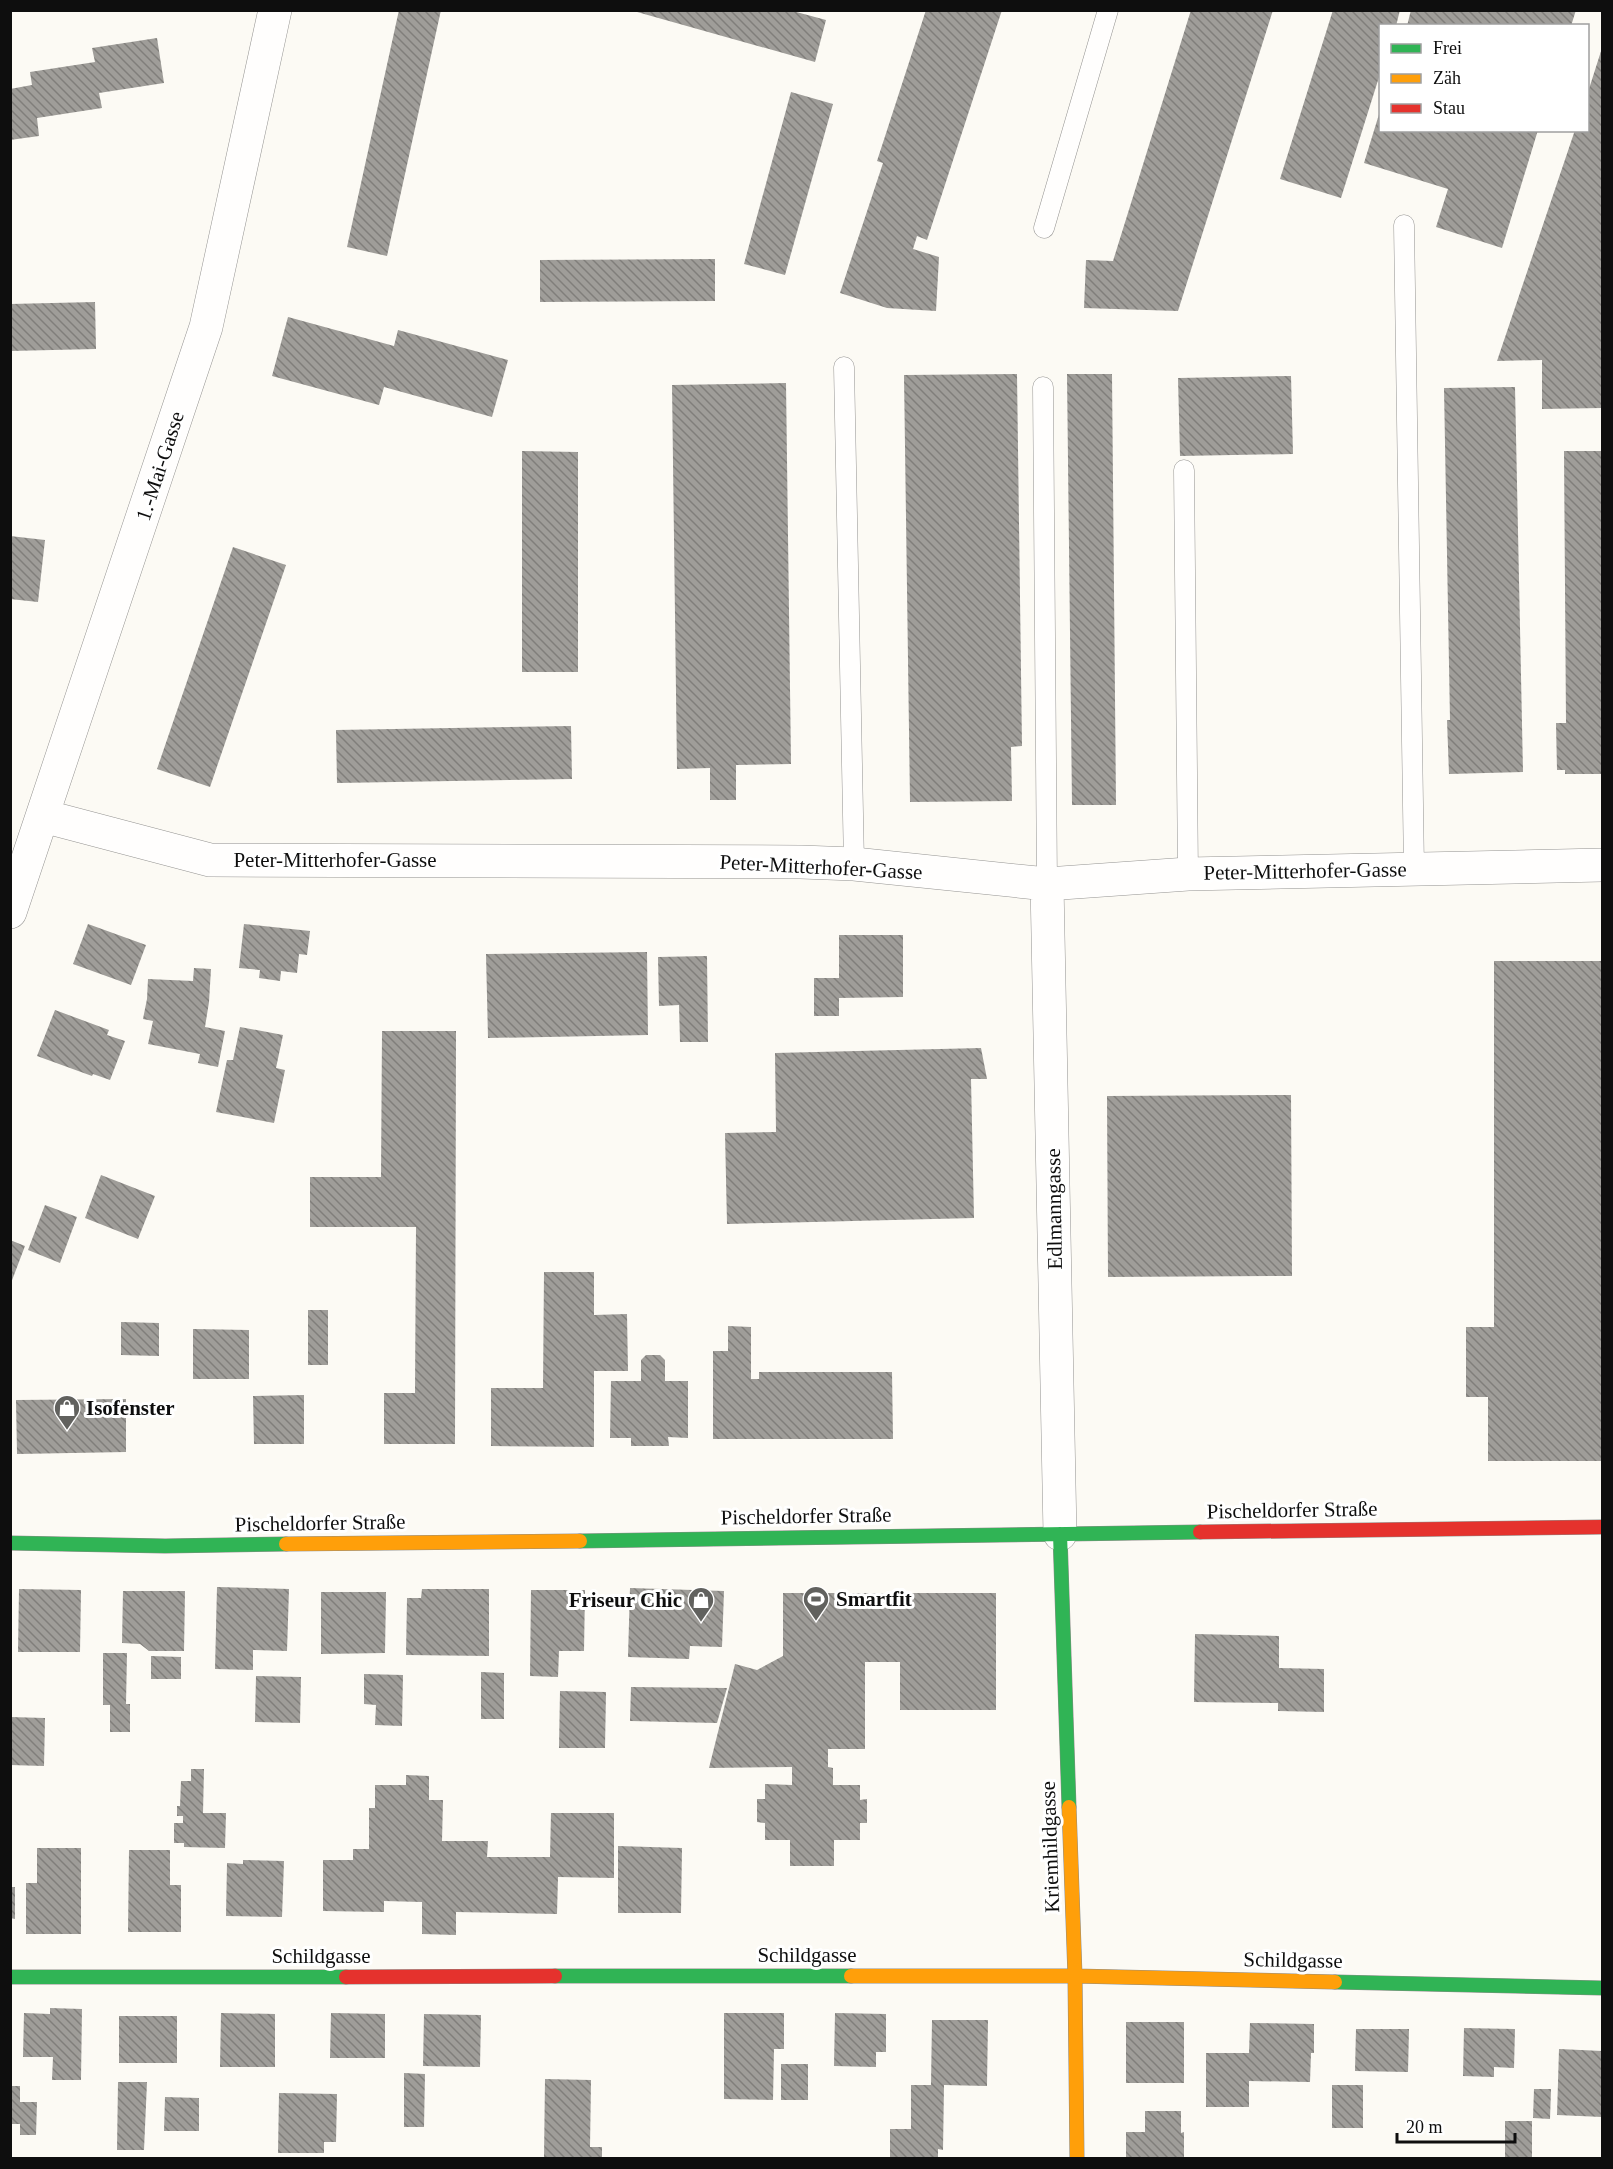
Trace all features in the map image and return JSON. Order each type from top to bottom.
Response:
[{"type":"street","name":"1.-Mai-Gasse","points":[[10,912],[206,327],[275,10]]},
{"type":"street","name":"Peter-Mitterhofer-Gasse","points":[[43,816],[210,860],[801,862],[854,864],[1047,884],[1188,874],[1602,865]]},
{"type":"street","name":"Edlmanngasse","points":[[1047,884],[1060,1534]]},
{"type":"street","name":"Pischeldorfer Straße","points":[[10,1543],[165,1546],[1602,1527]]},
{"type":"street","name":"Kriemhildgasse","points":[[1060,1534],[1075,1976],[1077,2158]]},
{"type":"street","name":"Schildgasse","points":[[10,1977],[1075,1976],[1602,1988]]},
{"type":"lane","points":[[1044,228],[1108,10]]},
{"type":"lane","points":[[1404,225],[1414,869]]},
{"type":"lane","points":[[844,367],[854,864]]},
{"type":"lane","points":[[1043,387],[1047,884]]},
{"type":"lane","points":[[1184,470],[1188,874]]},
{"type":"building","points":[[399,10],[441,10],[387,256],[347,247]]},
{"type":"building","points":[[630,10],[789,10],[826,20],[815,62]]},
{"type":"building","points":[[926,10],[1002,10],[927,240],[917,236],[913,249],[939,257],[936,311],[887,308],[840,293],[883,163],[877,161]]},
{"type":"building","points":[[1191,10],[1273,10],[1178,311],[1084,308],[1086,260],[1113,261]]},
{"type":"building","points":[[1333,10],[1400,10],[1396,24],[1379,24],[1379,77],[1341,198],[1280,179]]},
{"type":"building","points":[[1411,10],[1576,10],[1572,24],[1408,24]]},
{"type":"building","points":[[157,38],[164,83],[99,93],[102,108],[37,118],[39,136],[10,140],[10,89],[32,85],[30,72],[95,62],[92,48]]},
{"type":"building","points":[[1602,48],[1602,408],[1542,409],[1542,360],[1497,361],[1574,132],[1589,132],[1589,89]]},
{"type":"building","points":[[791,92],[833,104],[785,275],[744,264]]},
{"type":"building","points":[[1379,114],[1379,132],[1537,132],[1502,248],[1436,227],[1448,189],[1364,163]]},
{"type":"building","points":[[715,259],[715,301],[540,302],[540,260]]},
{"type":"building","points":[[95,302],[96,349],[10,351],[10,304]]},
{"type":"building","points":[[288,317],[394,346],[398,330],[508,360],[492,417],[384,387],[379,405],[272,376]]},
{"type":"building","points":[[1017,374],[1022,746],[1011,747],[1012,801],[910,802],[904,375]]},
{"type":"building","points":[[1067,374],[1112,374],[1116,805],[1072,805]]},
{"type":"building","points":[[1291,376],[1293,454],[1180,456],[1178,378]]},
{"type":"building","points":[[786,383],[791,764],[736,765],[736,800],[710,800],[710,768],[677,769],[672,385]]},
{"type":"building","points":[[1515,387],[1523,772],[1449,774],[1444,388]]},
{"type":"building","points":[[522,451],[578,452],[578,672],[522,672]]},
{"type":"building","points":[[1564,451],[1602,451],[1602,774],[1565,774],[1565,770],[1557,770],[1556,723],[1566,723]]},
{"type":"building","points":[[10,536],[45,540],[38,602],[10,599]]},
{"type":"building","points":[[233,547],[286,565],[210,787],[157,769]]},
{"type":"building","points":[[571,726],[572,779],[337,783],[336,730]]},
{"type":"building","points":[[88,924],[146,945],[131,985],[73,964]]},
{"type":"building","points":[[244,924],[310,931],[307,955],[299,954],[297,973],[281,971],[280,981],[259,978],[260,970],[239,968]]},
{"type":"building","points":[[839,935],[903,935],[903,997],[839,998],[839,1016],[814,1016],[814,978],[839,978]]},
{"type":"building","points":[[647,952],[648,1035],[488,1038],[486,954]]},
{"type":"building","points":[[707,956],[708,1042],[680,1042],[679,1005],[659,1006],[658,957]]},
{"type":"building","points":[[1494,961],[1602,961],[1602,1461],[1488,1461],[1488,1397],[1466,1397],[1466,1327],[1494,1327]]},
{"type":"building","points":[[194,968],[211,969],[205,1027],[225,1031],[218,1067],[198,1063],[200,1054],[148,1044],[153,1021],[143,1019],[148,979],[193,981]]},
{"type":"building","points":[[55,1010],[109,1030],[107,1035],[125,1041],[110,1080],[93,1074],[92,1076],[37,1056]]},
{"type":"building","points":[[240,1027],[283,1035],[276,1068],[285,1070],[274,1123],[216,1112],[227,1060],[233,1060]]},
{"type":"building","points":[[382,1031],[456,1031],[455,1444],[384,1444],[384,1393],[415,1393],[416,1227],[310,1227],[310,1177],[381,1177]]},
{"type":"building","points":[[981,1048],[987,1079],[971,1079],[974,1218],[727,1224],[725,1133],[776,1132],[775,1053]]},
{"type":"building","points":[[1291,1095],[1292,1276],[1108,1277],[1107,1096]]},
{"type":"building","points":[[101,1175],[155,1196],[138,1239],[85,1218]]},
{"type":"building","points":[[45,1205],[77,1217],[60,1263],[28,1250]]},
{"type":"building","points":[[10,1240],[25,1246],[11,1283],[10,1283]]},
{"type":"building","points":[[544,1272],[594,1272],[594,1315],[627,1314],[628,1371],[594,1371],[594,1447],[491,1446],[491,1388],[543,1388]]},
{"type":"building","points":[[308,1310],[328,1310],[328,1365],[308,1365]]},
{"type":"building","points":[[121,1322],[159,1323],[159,1356],[121,1355]]},
{"type":"building","points":[[728,1326],[751,1327],[751,1379],[759,1379],[759,1372],[892,1372],[893,1439],[713,1439],[713,1351],[728,1351]]},
{"type":"building","points":[[193,1329],[249,1330],[249,1379],[193,1379]]},
{"type":"building","points":[[646,1355],[660,1355],[665,1360],[665,1381],[688,1381],[688,1438],[668,1437],[669,1446],[631,1446],[631,1438],[610,1438],[611,1381],[641,1381],[641,1360]]},
{"type":"building","points":[[304,1395],[304,1444],[254,1444],[253,1396]]},
{"type":"building","points":[[126,1399],[126,1452],[17,1454],[16,1400]]},
{"type":"building","points":[[217,1587],[289,1589],[287,1651],[253,1650],[253,1670],[215,1669]]},
{"type":"building","points":[[630,1588],[724,1591],[722,1647],[690,1646],[689,1659],[628,1657]]},
{"type":"building","points":[[19,1589],[81,1590],[80,1652],[18,1652]]},
{"type":"building","points":[[422,1589],[489,1589],[489,1656],[406,1655],[407,1598],[421,1598]]},
{"type":"building","points":[[531,1590],[585,1590],[584,1651],[559,1651],[558,1677],[530,1676]]},
{"type":"building","points":[[123,1591],[185,1591],[184,1651],[149,1651],[140,1644],[122,1643]]},
{"type":"building","points":[[321,1592],[386,1592],[385,1653],[321,1654]]},
{"type":"building","points":[[783,1593],[996,1593],[996,1710],[900,1710],[900,1662],[865,1662],[865,1749],[828,1749],[828,1767],[833,1768],[833,1785],[860,1785],[860,1800],[867,1799],[867,1823],[860,1823],[860,1840],[834,1840],[834,1866],[790,1866],[790,1840],[765,1840],[765,1823],[757,1822],[757,1799],[765,1799],[765,1784],[792,1785],[792,1767],[709,1768],[735,1664],[757,1670],[783,1656]]},
{"type":"building","points":[[1195,1634],[1279,1636],[1279,1668],[1324,1669],[1324,1712],[1278,1711],[1278,1703],[1194,1702]]},
{"type":"building","points":[[103,1653],[127,1653],[126,1704],[130,1704],[130,1732],[110,1732],[110,1705],[103,1705]]},
{"type":"building","points":[[151,1656],[181,1657],[181,1679],[151,1679]]},
{"type":"building","points":[[481,1672],[504,1673],[504,1719],[481,1719]]},
{"type":"building","points":[[364,1674],[403,1675],[402,1726],[375,1725],[376,1705],[364,1704]]},
{"type":"building","points":[[256,1676],[301,1677],[300,1723],[255,1722]]},
{"type":"building","points":[[631,1687],[727,1688],[717,1723],[630,1721]]},
{"type":"building","points":[[560,1691],[606,1692],[605,1748],[559,1748]]},
{"type":"building","points":[[10,1717],[45,1718],[44,1766],[10,1765]]},
{"type":"building","points":[[191,1769],[204,1769],[203,1813],[226,1813],[225,1848],[184,1847],[184,1843],[174,1843],[174,1823],[183,1823],[183,1816],[177,1816],[177,1806],[180,1806],[181,1781],[191,1781]]},
{"type":"building","points":[[406,1775],[429,1776],[429,1800],[443,1800],[442,1841],[488,1841],[487,1857],[550,1857],[551,1813],[614,1813],[614,1878],[558,1877],[557,1914],[456,1912],[456,1935],[422,1934],[422,1902],[384,1901],[384,1912],[323,1911],[323,1860],[353,1860],[353,1849],[369,1849],[369,1808],[375,1808],[375,1785],[406,1785]]},
{"type":"building","points":[[618,1846],[682,1848],[681,1913],[618,1913]]},
{"type":"building","points":[[37,1848],[81,1848],[81,1934],[26,1934],[26,1883],[37,1883]]},
{"type":"building","points":[[129,1850],[170,1850],[170,1885],[181,1885],[181,1932],[128,1932]]},
{"type":"building","points":[[243,1860],[284,1861],[282,1917],[226,1916],[227,1863],[243,1864]]},
{"type":"building","points":[[10,1887],[15,1887],[15,1919],[10,1918]]},
{"type":"building","points":[[50,2008],[82,2009],[81,2080],[52,2080],[53,2057],[23,2057],[24,2013],[50,2014]]},
{"type":"building","points":[[221,2013],[275,2014],[275,2067],[220,2067]]},
{"type":"building","points":[[331,2013],[385,2014],[385,2058],[330,2058]]},
{"type":"building","points":[[724,2013],[784,2013],[784,2049],[774,2049],[773,2100],[724,2099]]},
{"type":"building","points":[[835,2013],[886,2014],[886,2052],[876,2052],[876,2067],[834,2066]]},
{"type":"building","points":[[424,2014],[481,2015],[480,2067],[423,2066]]},
{"type":"building","points":[[119,2016],[177,2016],[177,2063],[119,2063]]},
{"type":"building","points":[[932,2020],[988,2020],[987,2086],[944,2085],[943,2150],[938,2149],[938,2158],[890,2158],[890,2129],[911,2129],[911,2085],[931,2085]]},
{"type":"building","points":[[1126,2022],[1184,2022],[1184,2083],[1126,2083]]},
{"type":"building","points":[[1250,2023],[1314,2024],[1314,2053],[1311,2053],[1310,2082],[1249,2081],[1249,2107],[1206,2107],[1206,2053],[1249,2053]]},
{"type":"building","points":[[1464,2028],[1515,2029],[1514,2068],[1494,2067],[1494,2077],[1463,2076]]},
{"type":"building","points":[[1356,2029],[1409,2029],[1408,2072],[1355,2071]]},
{"type":"building","points":[[1559,2049],[1602,2051],[1602,2117],[1557,2115]]},
{"type":"building","points":[[781,2064],[808,2064],[808,2100],[781,2100]]},
{"type":"building","points":[[404,2073],[425,2074],[424,2127],[404,2127]]},
{"type":"building","points":[[545,2079],[591,2080],[590,2147],[602,2147],[602,2158],[544,2158]]},
{"type":"building","points":[[118,2082],[147,2082],[144,2150],[117,2150]]},
{"type":"building","points":[[1332,2085],[1363,2085],[1363,2128],[1332,2128]]},
{"type":"building","points":[[10,2086],[20,2086],[20,2102],[37,2102],[36,2135],[20,2135],[20,2124],[10,2124]]},
{"type":"building","points":[[1534,2089],[1551,2089],[1550,2119],[1533,2118]]},
{"type":"building","points":[[279,2093],[337,2094],[336,2142],[324,2142],[324,2153],[278,2153]]},
{"type":"building","points":[[165,2097],[199,2098],[199,2131],[164,2131]]},
{"type":"building","points":[[1145,2111],[1181,2111],[1184,2158],[1126,2158],[1126,2132],[1145,2132]]},
{"type":"building","points":[[1505,2121],[1532,2121],[1532,2158],[1505,2158]]},
{"type":"traffic: fast","points":[[580,1541],[1200,1532]]},
{"type":"traffic: fast","points":[[1060,1534],[1069,1807]]},
{"type":"traffic: fast","points":[[10,1543],[165,1546],[286,1544]]},
{"type":"traffic: fast","points":[[555,1976],[851,1976]]},
{"type":"traffic: fast","points":[[10,1977],[346,1977]]},
{"type":"traffic: fast","points":[[1335,1982],[1602,1988]]},
{"type":"traffic: slow","points":[[286,1544],[580,1541]]},
{"type":"traffic: slow","points":[[1069,1807],[1075,1976],[1077,2158]]},
{"type":"traffic: slow","points":[[851,1976],[1075,1976],[1335,1982]]},
{"type":"traffic: jam","points":[[1200,1532],[1602,1527]]},
{"type":"traffic: jam","points":[[346,1977],[555,1976]]},
{"type":"place","name":"Isofenster","points":[[67,1431]]},
{"type":"place","name":"Smartfit","points":[[816,1622]]},
{"type":"place","name":"Friseur Chic","points":[[701,1623]]}]
